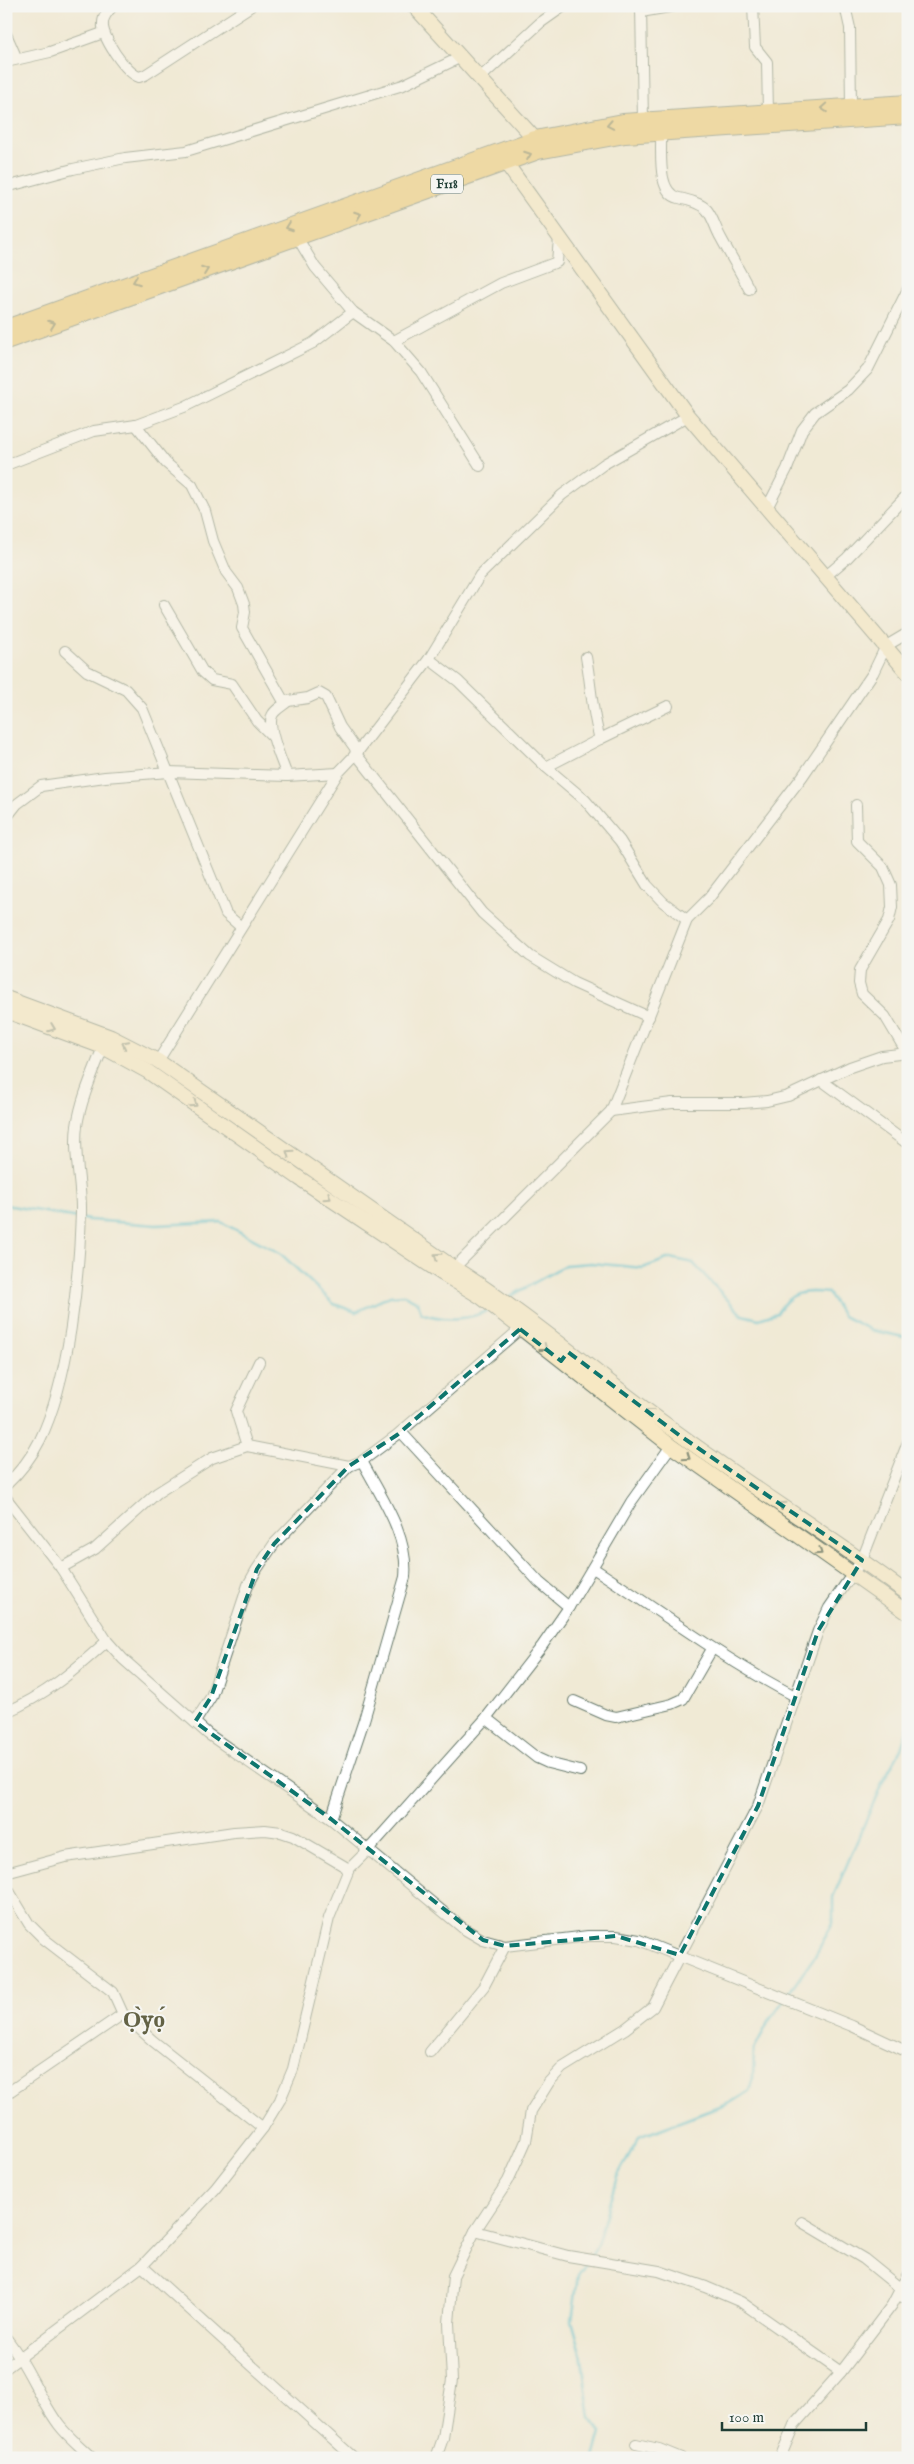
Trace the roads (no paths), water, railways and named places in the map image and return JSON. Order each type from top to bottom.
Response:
[{"type":"main road","points":[[414,6],[459,58],[480,78],[535,139]]},
{"type":"main road","name":"F118","points":[[6,328],[535,139],[623,122],[908,103]]},
{"type":"main road","name":"F118","points":[[6,341],[538,151],[625,134],[908,116]]},
{"type":"main road","points":[[506,163],[688,416],[908,673]]},
{"type":"main road","points":[[6,998],[111,1038],[158,1061],[454,1268],[565,1356],[862,1560],[908,1594]]},
{"type":"main road","points":[[6,1011],[103,1047],[147,1071],[300,1178],[443,1274],[487,1295]]},
{"type":"main road","points":[[300,1178],[308,1166]]},
{"type":"main road","points":[[510,1314],[520,1329],[565,1356],[671,1446],[908,1613]]},
{"type":"street","points":[[113,6],[104,16],[103,33],[130,71],[139,76],[146,75],[251,6]]},
{"type":"street","points":[[480,78],[540,23],[564,6]]},
{"type":"street","points":[[644,121],[641,9],[675,6]]},
{"type":"street","points":[[753,6],[755,47],[767,62],[768,67],[768,112]]},
{"type":"street","points":[[845,6],[850,28],[851,106]]},
{"type":"street","points":[[6,62],[50,52],[103,33]]},
{"type":"street","points":[[6,34],[17,59]]},
{"type":"street","points":[[6,187],[107,162],[186,151],[402,85],[459,58]]},
{"type":"street","points":[[662,132],[663,176],[668,193],[705,208],[714,221],[719,235],[749,289]]},
{"type":"street","points":[[297,237],[315,267],[354,312],[394,341],[432,386],[480,466]]},
{"type":"street","points":[[394,341],[500,283],[557,262],[559,238]]},
{"type":"street","points":[[767,508],[802,430],[815,413],[848,390],[868,369],[908,289]]},
{"type":"street","points":[[6,465],[94,431],[136,425],[184,407],[297,352],[313,343],[354,312]]},
{"type":"street","points":[[158,1061],[338,773],[356,754],[429,659],[480,575],[562,495],[604,464],[688,416]]},
{"type":"street","points":[[136,425],[166,463],[192,486],[205,511],[213,541],[226,572],[238,588],[241,596],[245,612],[242,628],[283,700],[288,701]]},
{"type":"street","points":[[826,576],[847,558],[908,494]]},
{"type":"street","points":[[164,605],[203,672],[212,680],[232,684],[258,721],[272,736]]},
{"type":"street","points":[[454,1268],[611,1111],[687,920],[709,898],[802,778],[873,673],[886,646],[908,633]]},
{"type":"street","points":[[65,651],[87,671],[126,690],[142,708],[226,914],[241,927]]},
{"type":"street","points":[[586,657],[594,702],[594,720],[600,739]]},
{"type":"street","points":[[429,659],[458,681],[546,767],[585,800],[620,841],[647,886],[663,902],[687,920]]},
{"type":"street","points":[[287,776],[272,736],[272,715],[288,701],[308,698],[319,693],[326,697],[340,727],[355,748],[356,754],[482,913],[530,956],[574,983],[649,1017]]},
{"type":"street","points":[[546,767],[668,706]]},
{"type":"street","points":[[6,818],[17,804],[41,786],[105,777],[169,772],[287,776],[338,773]]},
{"type":"street","points":[[611,1111],[681,1102],[743,1103],[766,1101],[788,1096],[866,1061],[907,1053],[886,1016],[862,994],[859,983],[860,970],[889,920],[892,907],[890,885],[882,867],[857,841],[856,805]]},
{"type":"street","points":[[6,1485],[15,1476],[40,1440],[58,1392],[74,1304],[79,1243],[81,1213],[77,1129],[83,1098],[103,1047]]},
{"type":"street","points":[[821,1080],[908,1144]]},
{"type":"street","points":[[195,1722],[211,1697],[248,1585],[274,1544],[350,1466],[362,1461],[401,1432],[520,1329]]},
{"type":"street","points":[[247,1446],[236,1411],[259,1362]]},
{"type":"street","points":[[401,1432],[539,1582],[569,1607]]},
{"type":"street","points":[[436,2458],[443,2438],[452,2380],[449,2323],[453,2276],[474,2230],[508,2181],[526,2141],[531,2111],[549,2082],[562,2068],[625,2030],[653,2007],[758,1806],[818,1631],[829,1608],[862,1560],[908,1442]]},
{"type":"street","points":[[61,1568],[95,1548],[158,1493],[212,1458],[247,1446],[350,1466]]},
{"type":"street","points":[[6,2368],[142,2266],[215,2189],[263,2128],[280,2100],[293,2069],[323,1940],[349,1869],[486,1718],[569,1607],[631,1502],[671,1446]]},
{"type":"street","points":[[331,1819],[364,1720],[405,1577],[407,1564],[406,1552],[400,1536],[362,1461]]},
{"type":"street","points":[[6,1498],[61,1568],[107,1642],[123,1659],[208,1734],[331,1819],[464,1929],[483,1940],[505,1946],[588,1936],[616,1936],[654,1944],[908,2052]]},
{"type":"street","points":[[593,1568],[692,1633],[712,1649],[763,1680],[796,1696]]},
{"type":"street","points":[[6,1712],[21,1706],[71,1674],[107,1642]]},
{"type":"street","points":[[574,1701],[606,1715],[616,1716],[672,1704],[684,1699],[712,1649]]},
{"type":"street","points":[[486,1718],[537,1758],[548,1763],[580,1771]]},
{"type":"street","points":[[6,1873],[65,1857],[234,1832],[265,1830],[293,1836],[349,1869]]},
{"type":"street","points":[[6,1886],[17,1908],[29,1924],[44,1939],[112,1992],[123,2014],[153,2041],[263,2128]]},
{"type":"street","points":[[430,2052],[484,1986],[505,1946]]},
{"type":"street","points":[[6,2094],[123,2014]]},
{"type":"street","points":[[802,2222],[864,2259],[902,2294]]},
{"type":"street","points":[[474,2230],[568,2256],[659,2271],[706,2286],[741,2302],[841,2372]]},
{"type":"street","points":[[142,2266],[354,2458]]},
{"type":"street","points":[[780,2458],[794,2425],[841,2372],[902,2294],[908,2274]]},
{"type":"street","points":[[6,2338],[21,2356],[39,2393],[59,2425],[92,2458]]},
{"type":"street","points":[[636,2444],[659,2449],[681,2458]]},
{"type":"waterway","points":[[6,1205],[89,1220],[156,1225],[221,1222],[280,1253],[334,1304],[356,1312],[390,1296],[404,1295],[418,1302],[421,1313],[429,1316],[465,1318],[490,1309]]},
{"type":"waterway","points":[[506,1299],[565,1265],[591,1263],[643,1268],[670,1258],[693,1263],[742,1315],[759,1319],[777,1313],[787,1300],[798,1294],[805,1292],[828,1293],[843,1316],[871,1330],[908,1338]]},
{"type":"waterway","points":[[591,2256],[596,2248],[617,2177],[639,2137],[730,2103],[749,2091],[753,2078],[754,2049],[769,2021],[815,1956],[833,1923],[833,1897],[882,1783],[901,1749],[908,1728]]},
{"type":"waterway","points":[[587,2262],[578,2275],[572,2321],[581,2352],[590,2418],[601,2432],[594,2458]]},
{"type":"district","name":"Ọ̀yọ́","points":[[144,2019]]}]
